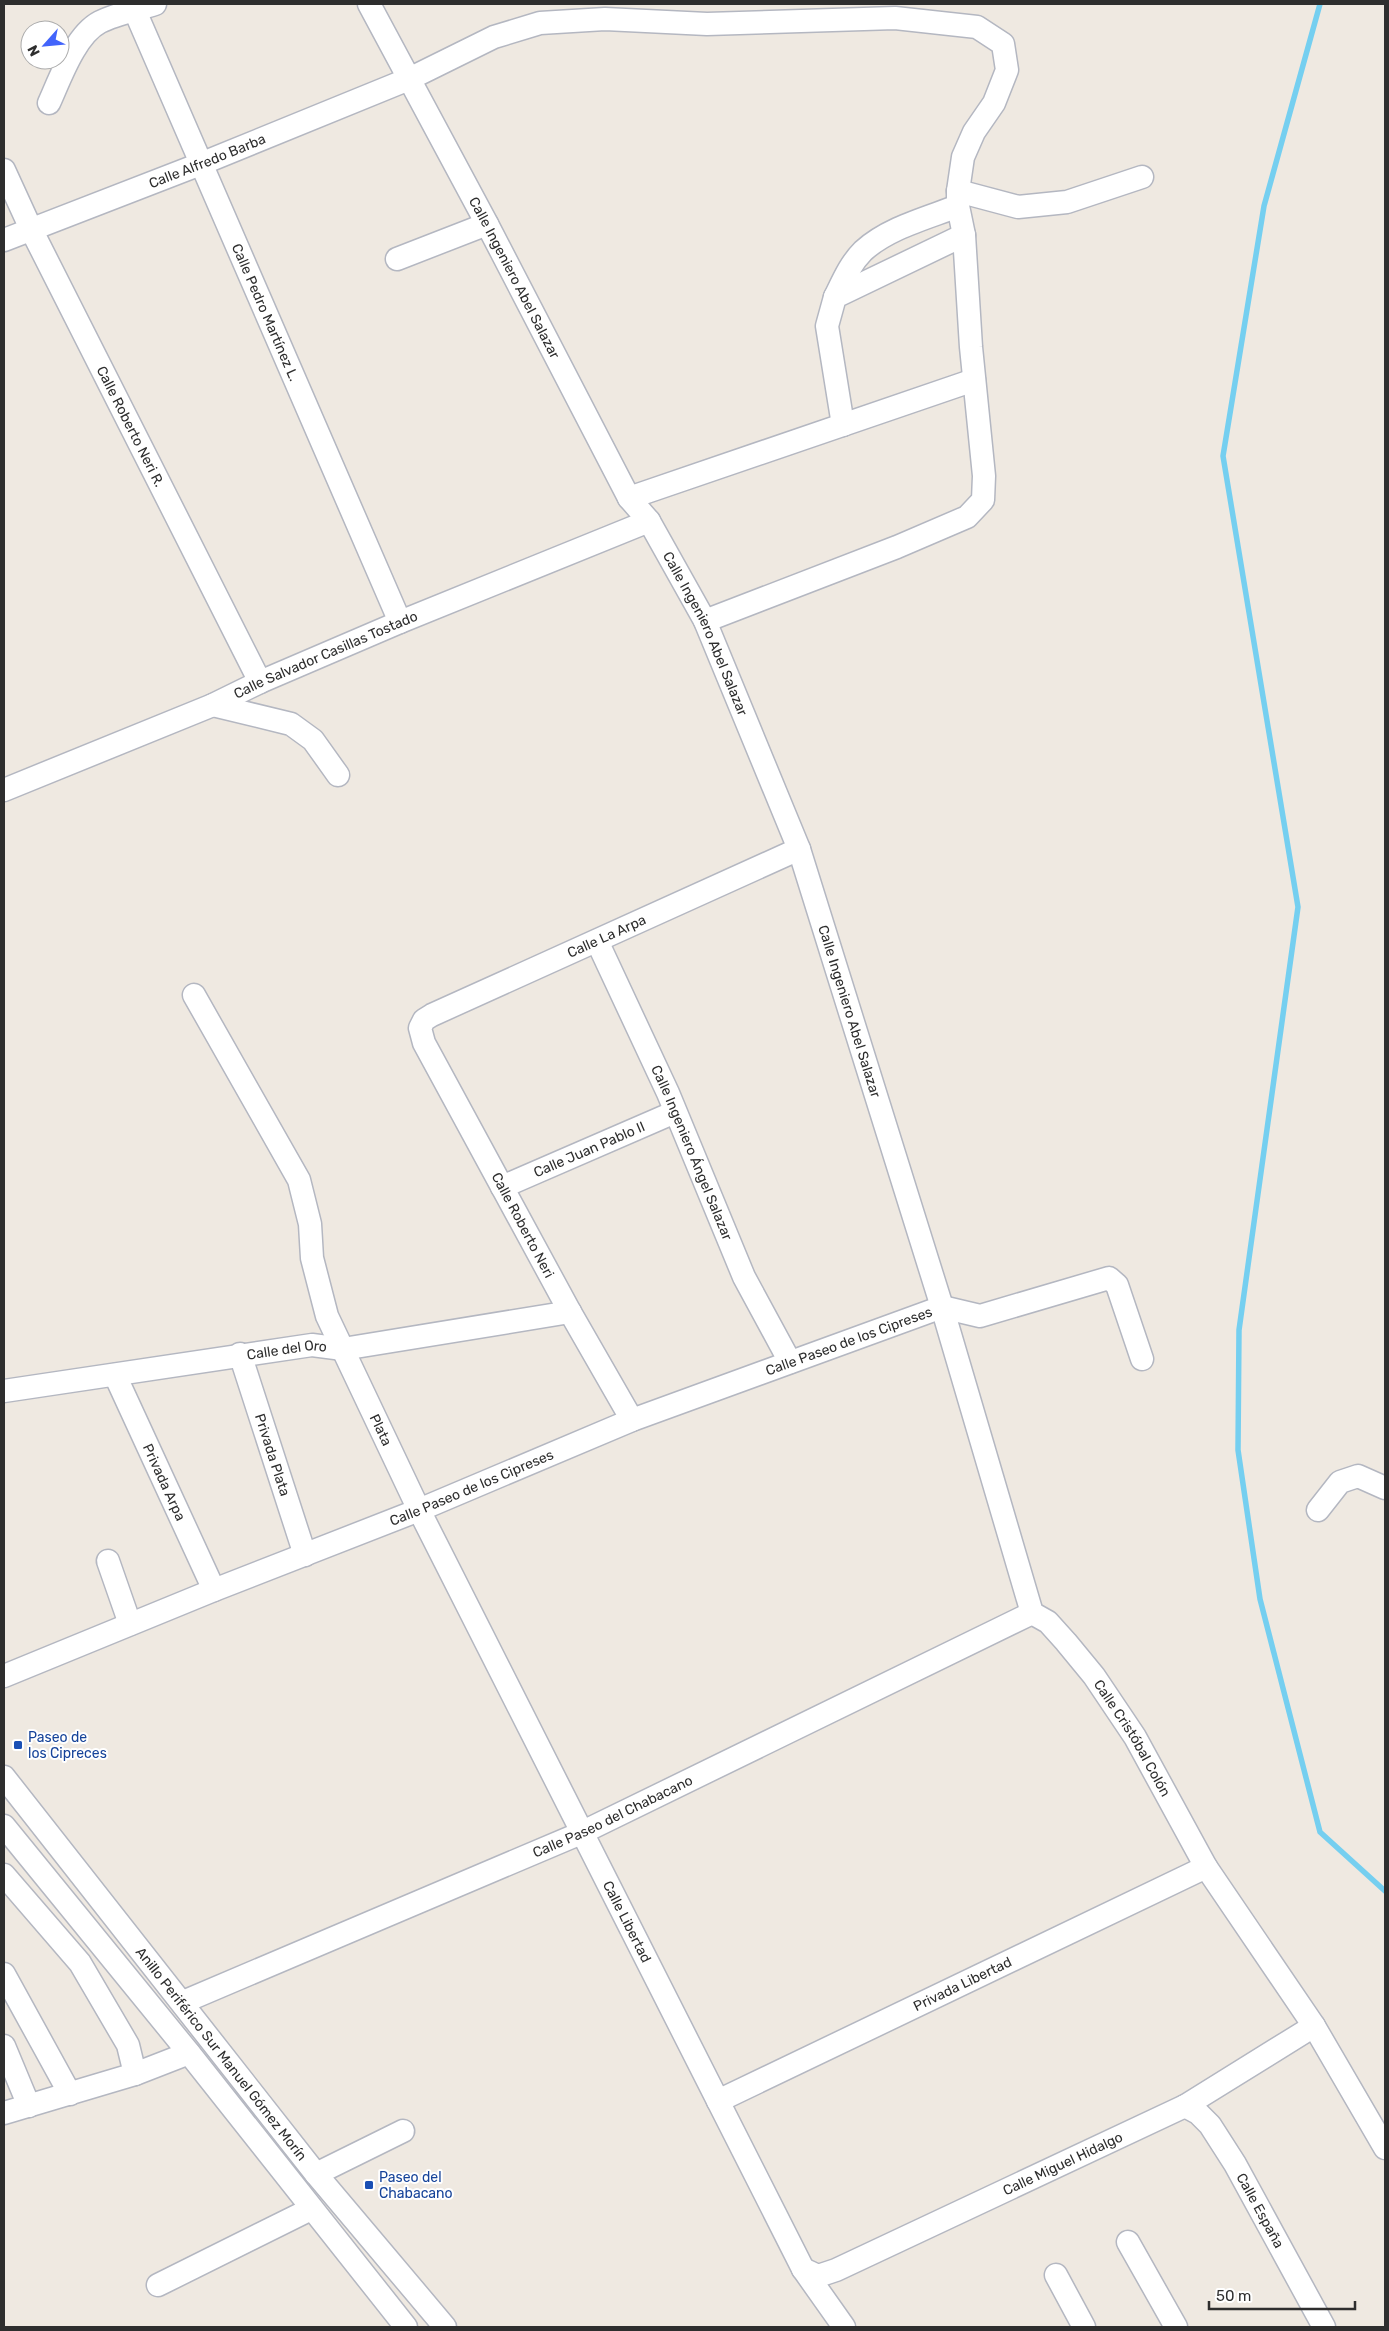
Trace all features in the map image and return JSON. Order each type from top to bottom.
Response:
[{"type":"street","name":"Calle Ingeniero Abel Salazar","points":[[369,4],[487,224],[629,498],[649,521],[705,621],[799,849],[942,1307]]},
{"type":"street","points":[[49,103],[84,35],[99,22],[141,6]]},
{"type":"street","name":"Calle Pedro Martínez L.","points":[[141,6],[203,164],[400,622]]},
{"type":"street","name":"Calle Alfredo Barba","points":[[4,240],[203,164],[410,79],[494,37],[540,23],[605,19],[707,24],[895,18],[977,27],[1003,44],[1007,70],[994,102],[974,132],[963,157],[958,199]]},
{"type":"street","name":"Calle Roberto Neri R.","points":[[4,170],[31,229],[260,682]]},
{"type":"street","points":[[843,425],[827,326],[830,309],[847,271],[864,251],[890,233],[958,199],[1018,207],[1067,202],[1142,177]]},
{"type":"street","points":[[705,621],[967,517],[983,500],[984,476],[974,380],[964,234],[958,199]]},
{"type":"street","points":[[397,259],[487,224]]},
{"type":"street","points":[[835,297],[964,234]]},
{"type":"street","points":[[629,498],[974,380]]},
{"type":"street","name":"Calle Salvador Casillas Tostado","points":[[4,790],[213,705],[260,682],[400,622],[649,521]]},
{"type":"street","points":[[213,705],[291,724],[313,740],[338,775]]},
{"type":"street","name":"Calle La Arpa","points":[[420,1028],[424,1020],[432,1015],[799,849]]},
{"type":"street","name":"Calle Ingeniero Ángel Salazar","points":[[597,942],[675,1112],[744,1277],[790,1362]]},
{"type":"street","name":"Plata","points":[[194,995],[299,1180],[310,1224],[312,1258],[327,1316],[419,1510]]},
{"type":"street","name":"Calle Roberto Neri","points":[[420,1028],[424,1043],[570,1312],[632,1420]]},
{"type":"street","name":"Calle Juan Pablo II","points":[[502,1187],[675,1112]]},
{"type":"street","points":[[1032,1613],[942,1307],[980,1316],[1109,1278],[1117,1286],[1142,1359]]},
{"type":"street","name":"Calle Paseo de los Cipreses","points":[[4,1676],[214,1590],[419,1510],[632,1420],[942,1307]]},
{"type":"street","name":"Calle del Oro","points":[[4,1391],[240,1354],[312,1345],[343,1349],[570,1312]]},
{"type":"street","name":"Privada Plata","points":[[240,1354],[305,1555]]},
{"type":"street","name":"Privada Arpa","points":[[114,1375],[214,1590]]},
{"type":"street","points":[[1318,1510],[1340,1482],[1358,1476],[1385,1488]]},
{"type":"street","name":"Calle Libertad","points":[[419,1510],[803,2269],[844,2327]]},
{"type":"street","points":[[108,1561],[130,1624]]},
{"type":"street","name":"Calle Paseo del Chabacano","points":[[183,2002],[581,1833],[1032,1613]]},
{"type":"street","name":"Calle Cristóbal Colón","points":[[1032,1613],[1048,1622],[1099,1684],[1135,1737],[1206,1867],[1314,2026],[1383,2140]]},
{"type":"street","name":"Anillo Periférico Sur Manuel Gómez Morín","points":[[4,1777],[183,2002],[316,2174],[445,2327]]},
{"type":"street","name":"Anillo Periférico Sur Manuel Gómez Morín","points":[[4,1826],[189,2053],[406,2327]]},
{"type":"street","name":"Privada Libertad","points":[[718,2101],[1206,1867]]},
{"type":"street","points":[[4,1875],[80,1963],[128,2045],[135,2074]]},
{"type":"street","points":[[4,1974],[70,2094]]},
{"type":"street","name":"Calle Miguel Hidalgo","points":[[803,2269],[818,2276],[836,2270],[1184,2106],[1314,2026]]},
{"type":"street","points":[[4,2046],[29,2106]]},
{"type":"street","points":[[4,2113],[135,2074],[189,2053]]},
{"type":"street","name":"Calle España","points":[[1184,2106],[1198,2113],[1210,2125],[1235,2164],[1324,2327]]},
{"type":"street","points":[[316,2174],[404,2131]]},
{"type":"street","points":[[158,2285],[311,2209]]},
{"type":"street","points":[[1128,2242],[1176,2327]]},
{"type":"street","points":[[1056,2276],[1084,2327]]},
{"type":"waterway","points":[[1320,4],[1264,206],[1223,456],[1298,907],[1239,1330],[1238,1450],[1260,1599],[1320,1832],[1385,1891]]},
{"type":"place","name":"Paseo de los Cipreces","points":[[18,1745]]},
{"type":"place","name":"Paseo del Chabacano","points":[[369,2185]]}]
